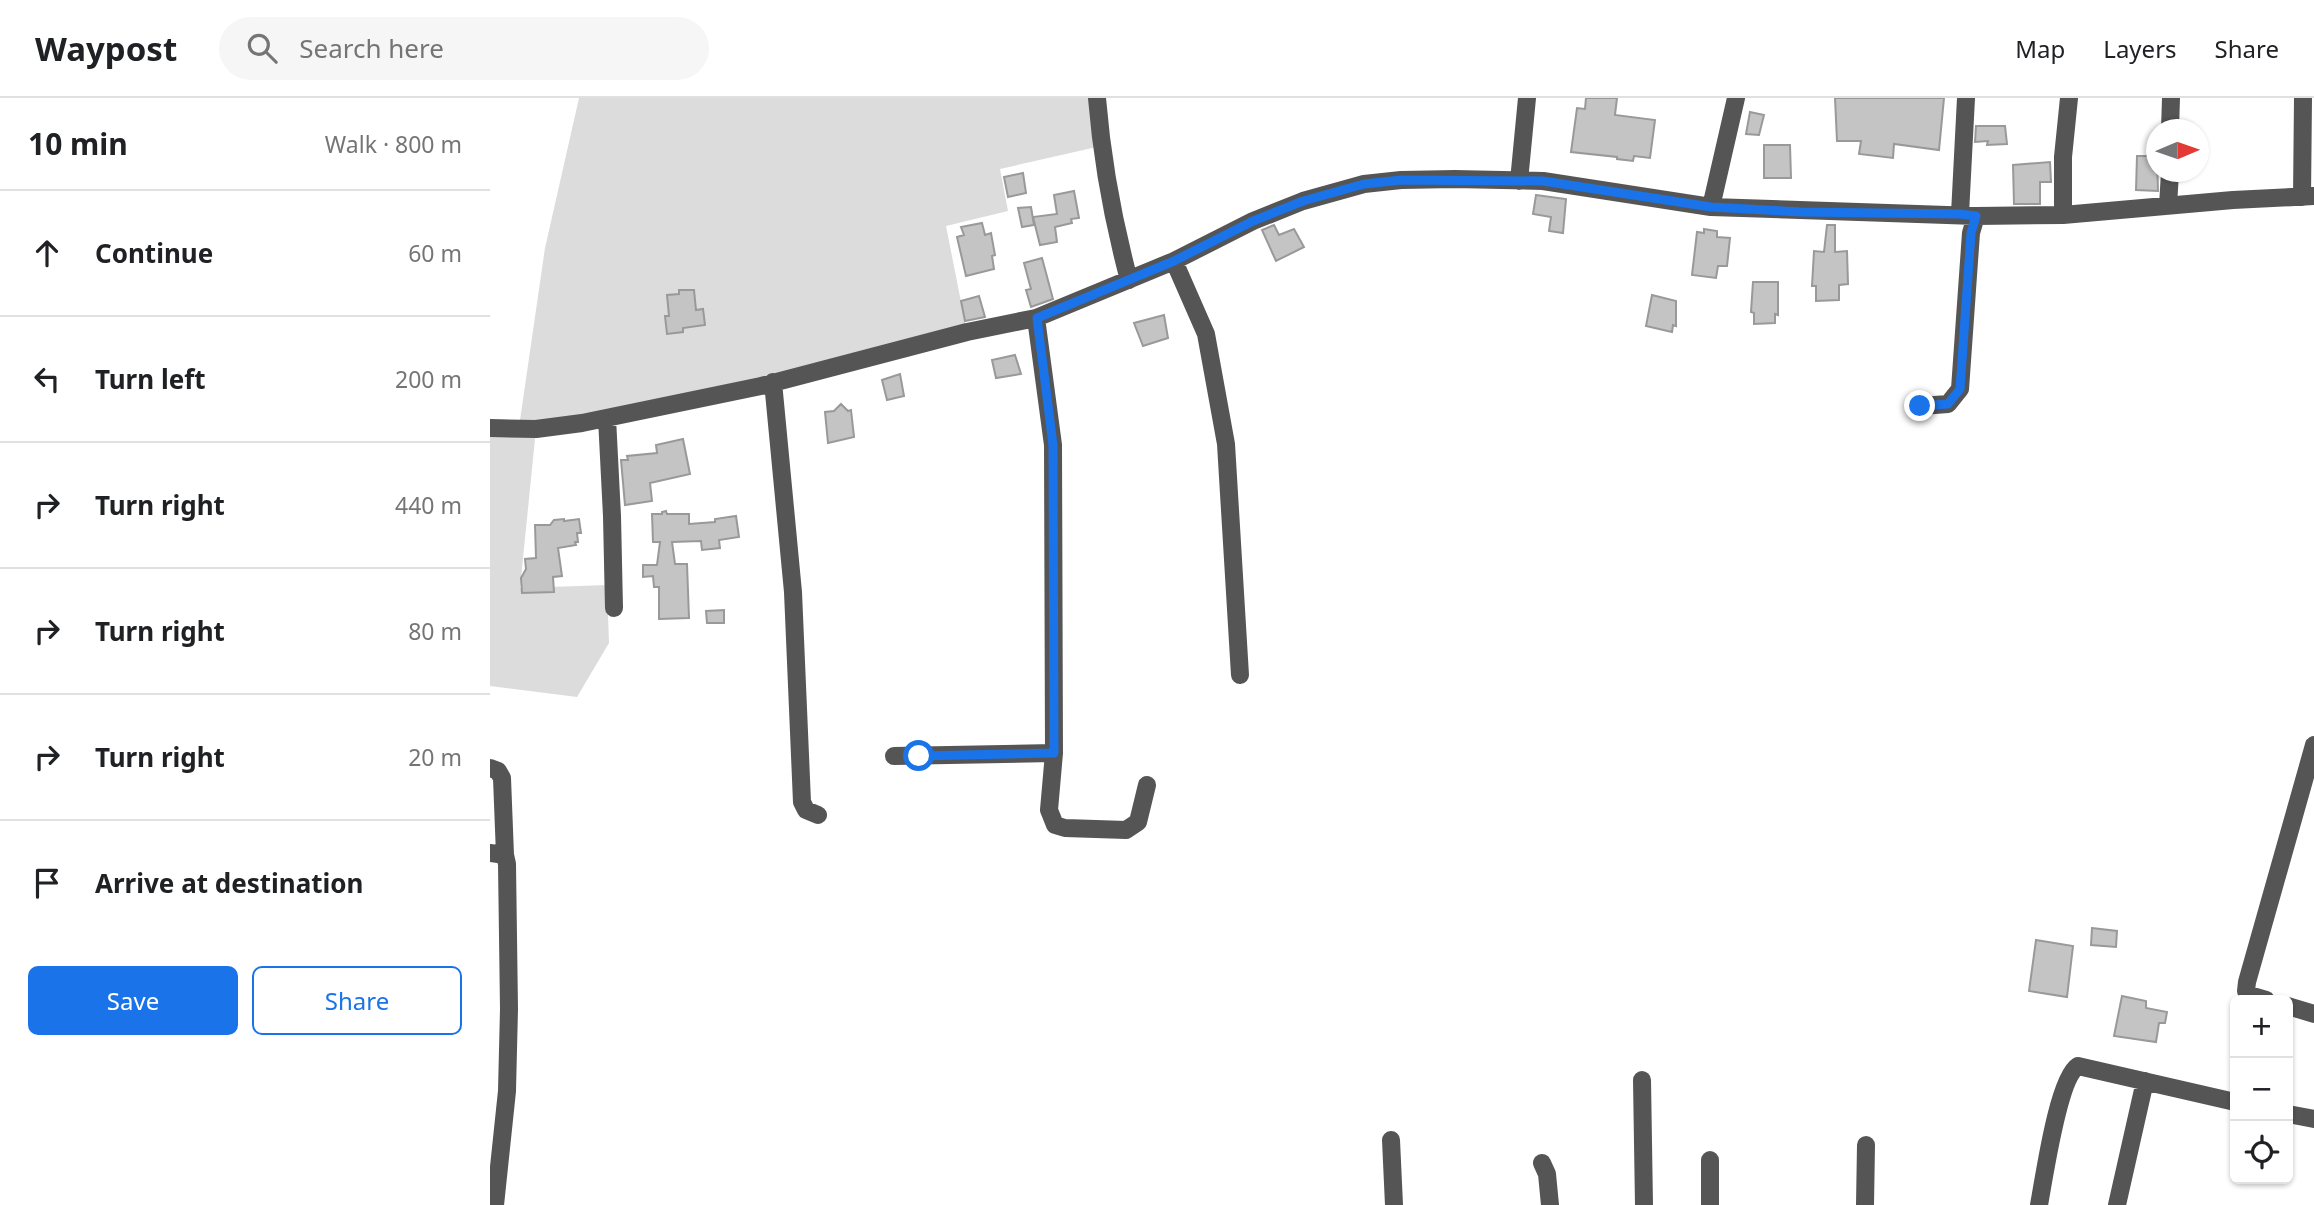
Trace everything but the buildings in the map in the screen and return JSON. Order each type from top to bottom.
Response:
[{"type":"street","points":[[1097,98],[1112,216],[1129,280]]},
{"type":"street","points":[[1519,181],[1527,98]]},
{"type":"street","points":[[1711,207],[1736,98]]},
{"type":"street","points":[[1920,406],[1948,404],[1960,389],[1971,233],[1968,215],[1966,98]]},
{"type":"street","points":[[2063,215],[2063,158],[2069,98]]},
{"type":"street","points":[[2170,119],[2171,98]]},
{"type":"street","points":[[490,428],[536,429],[607,418],[774,382],[967,332],[1037,318],[1174,261],[1253,221],[1303,201],[1364,184],[1401,180],[1543,181],[1711,207],[1801,212],[1968,215],[2063,215],[2308,197],[2303,98]]},
{"type":"street","points":[[2168,206],[2169,182]]},
{"type":"street","points":[[1174,261],[1206,334],[1226,444],[1240,675]]},
{"type":"street","points":[[1037,318],[1053,445],[1054,753],[1049,810],[1055,825],[1065,828],[1126,830],[1138,822],[1147,785]]},
{"type":"street","points":[[774,382],[793,592],[802,802],[806,810],[818,815]]},
{"type":"street","points":[[607,418],[614,608]]},
{"type":"street","points":[[2249,995],[2246,991],[2247,982],[2314,745]]},
{"type":"street","points":[[894,756],[1054,753]]},
{"type":"street","points":[[490,768],[498,771],[502,778],[498,854],[507,863],[507,1091],[494,1180],[495,1205]]},
{"type":"street","points":[[490,957],[508,961]]},
{"type":"street","points":[[2293,1008],[2314,1014]]},
{"type":"street","points":[[2039,1205],[2062,1096],[2073,1070],[2078,1066],[2230,1101]]},
{"type":"street","points":[[1642,1080],[1644,1205]]},
{"type":"street","points":[[2117,1205],[2145,1081]]},
{"type":"street","points":[[2293,1115],[2314,1119]]},
{"type":"street","points":[[1391,1140],[1394,1205]]},
{"type":"street","points":[[1865,1205],[1866,1145]]},
{"type":"street","points":[[1710,1160],[1710,1205]]},
{"type":"street","points":[[1542,1163],[1547,1174],[1550,1205]]},
{"type":"shaded area","points":[[579,98],[1097,98],[1101,146],[1000,169],[1008,211],[946,226],[967,332],[536,429],[520,588],[607,585],[609,643],[577,697],[490,686],[490,425],[519,427],[545,248]]},
{"type":"route","points":[[919,756],[1054,753],[1053,445],[1037,318],[1174,261],[1253,221],[1303,201],[1364,184],[1455,179],[1543,181],[1711,207],[1976,216],[1971,233],[1960,389],[1948,404],[1920,406]]}]
